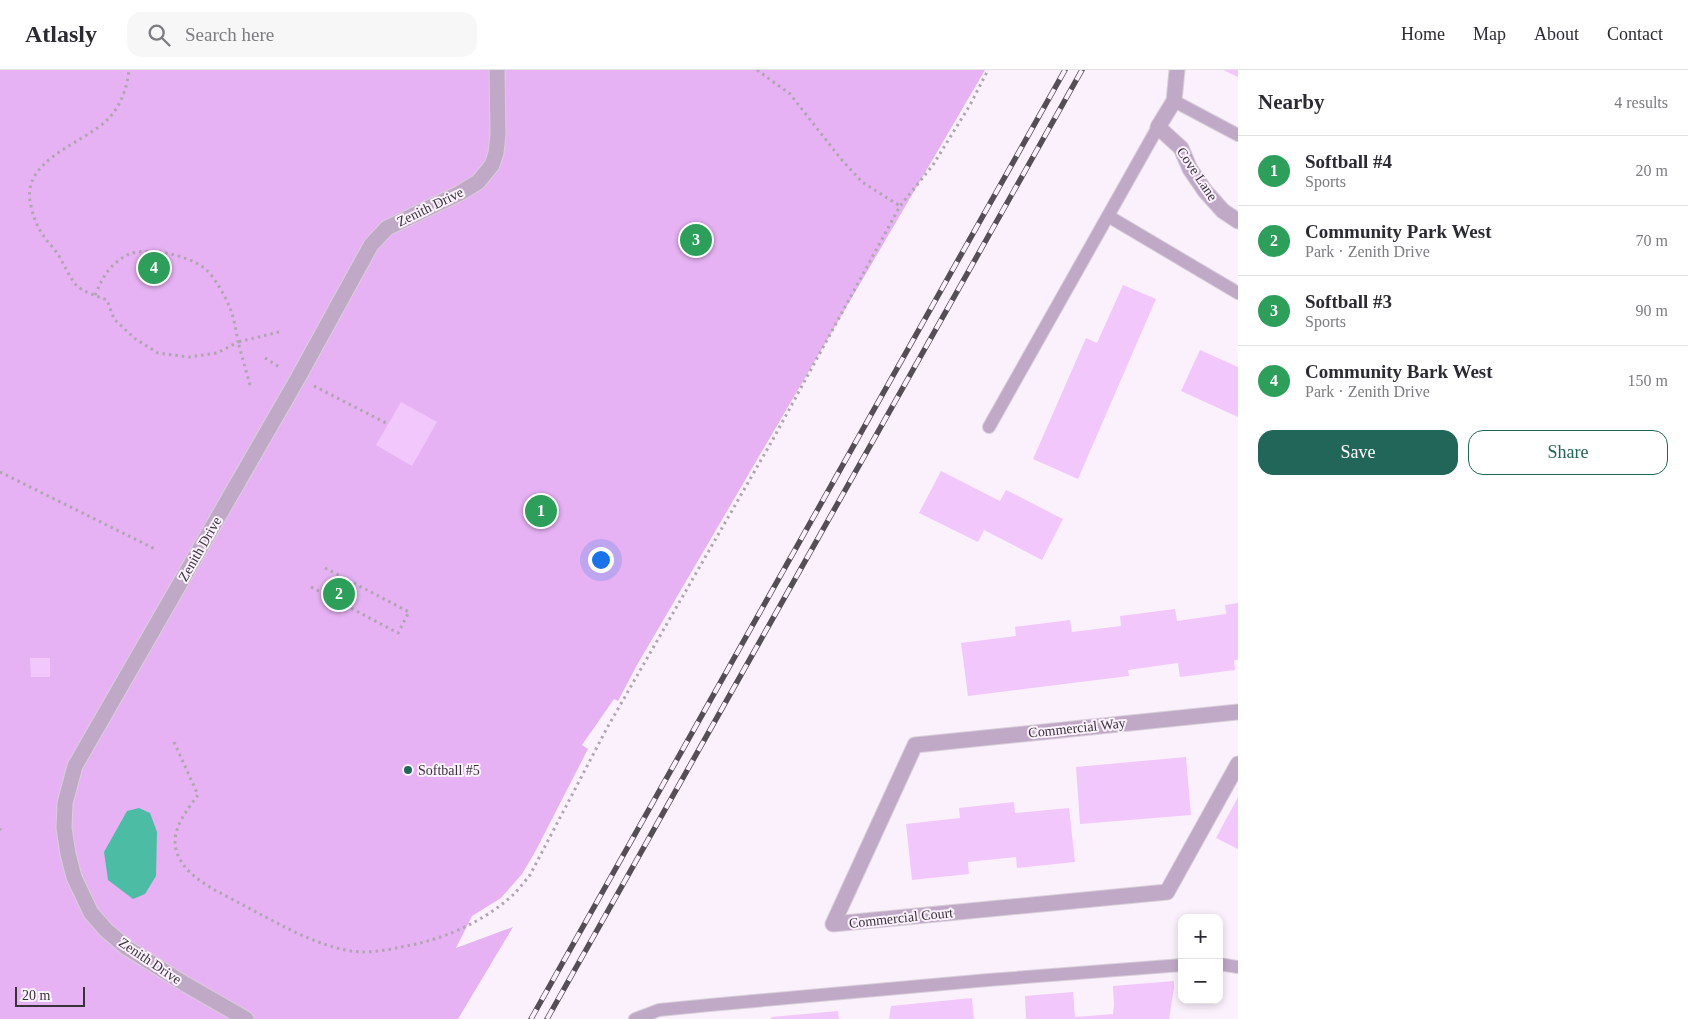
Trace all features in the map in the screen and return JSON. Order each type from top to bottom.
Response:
[{"type":"street","name":"Zenith Drive","points":[[246,1019],[126,948],[91,913],[74,877],[68,854],[64,828],[65,803],[76,766],[293,386],[371,245],[387,228],[460,193],[478,182],[492,165],[496,153],[498,135],[497,70]]},
{"type":"street","points":[[1158,127],[1174,101],[1177,70]]},
{"type":"street","name":"Cove Lane","points":[[1158,127],[1181,148],[1190,169],[1205,191],[1223,211],[1238,221]]},
{"type":"street","name":"Commercial Way","points":[[915,744],[1238,712]]},
{"type":"street","name":"Commercial Court","points":[[915,744],[833,924],[1167,892],[1238,764]]},
{"type":"lane","points":[[1174,101],[1238,135]]},
{"type":"lane","points":[[989,427],[1158,127]]},
{"type":"lane","points":[[1108,216],[1238,293]]},
{"type":"lane","points":[[635,1019],[659,1010],[988,980],[1178,965]]},
{"type":"lane","points":[[1223,965],[1238,967]]},
{"type":"path","points":[[129,70],[126,88],[121,101],[106,121],[50,159],[33,177],[29,188],[29,201],[40,233],[59,255],[77,286],[106,300],[114,319],[134,338],[158,352],[189,358],[216,353],[238,342],[279,332]]},
{"type":"path","points":[[757,70],[790,94],[841,159],[862,182],[900,206]]},
{"type":"path","points":[[174,742],[198,795],[180,822],[176,835],[176,849],[185,867],[204,884],[307,939],[347,950],[383,951],[420,944],[455,933],[493,911],[514,894],[530,875],[607,728],[772,441],[900,206],[933,165],[970,105],[988,70]]},
{"type":"path","points":[[95,294],[108,271],[128,254],[147,251],[166,252],[204,267],[219,287],[234,316],[238,342],[250,385]]},
{"type":"path","points":[[265,358],[283,369]]},
{"type":"path","points":[[309,383],[386,423]]},
{"type":"path","points":[[0,472],[158,550]]},
{"type":"path","points":[[311,587],[398,633],[409,612],[323,567]]},
{"type":"shaded area","points":[[0,70],[985,70],[637,665],[618,701],[614,699],[582,745],[588,749],[522,874],[501,898],[472,916],[456,948],[513,927],[458,1019],[0,1019]]},
{"type":"shaded area","points":[[139,808],[150,813],[157,832],[156,876],[145,894],[133,899],[108,880],[104,852],[127,811]]},
{"type":"building","points":[[1223,70],[1238,70],[1238,77]]},
{"type":"building","points":[[1123,285],[1156,299],[1078,479],[1033,459],[1086,338],[1097,343]]},
{"type":"building","points":[[1200,350],[1238,367],[1238,417],[1181,391]]},
{"type":"building","points":[[401,402],[437,422],[412,466],[376,445]]},
{"type":"building","points":[[941,471],[1000,501],[1006,490],[1063,519],[1042,560],[984,530],[978,542],[919,513]]},
{"type":"building","points":[[1238,603],[1238,660],[1234,660],[1235,670],[1180,677],[1178,663],[1128,670],[1129,676],[968,696],[961,643],[1016,636],[1015,627],[1070,620],[1072,632],[1121,626],[1120,616],[1175,609],[1177,621],[1226,614],[1225,605]]},
{"type":"building","points":[[30,658],[50,658],[50,677],[31,677]]},
{"type":"building","points":[[1186,757],[1191,815],[1080,824],[1076,767]]},
{"type":"building","points":[[1238,797],[1238,849],[1216,838]]},
{"type":"building","points":[[1014,802],[1015,813],[1069,808],[1075,862],[1017,868],[1016,857],[968,862],[969,874],[912,880],[906,824],[960,818],[959,808]]},
{"type":"building","points":[[1174,981],[1169,1019],[1026,1019],[1025,996],[1073,992],[1075,1017],[1113,1014],[1113,986]]},
{"type":"building","points":[[972,998],[974,1019],[889,1019],[891,1006]]},
{"type":"building","points":[[838,1011],[839,1019],[771,1019],[771,1017]]},
{"type":"railway","points":[[531,1019],[1065,70]]},
{"type":"railway","points":[[547,1019],[1082,70]]},
{"type":"place","name":"Softball #3","points":[[696,240]]},
{"type":"place","name":"Community Bark West","points":[[154,268]]},
{"type":"place","name":"Softball #4","points":[[541,511]]},
{"type":"place","name":"Community Park West","points":[[339,594]]},
{"type":"place","name":"Softball #5","points":[[408,770]]}]
